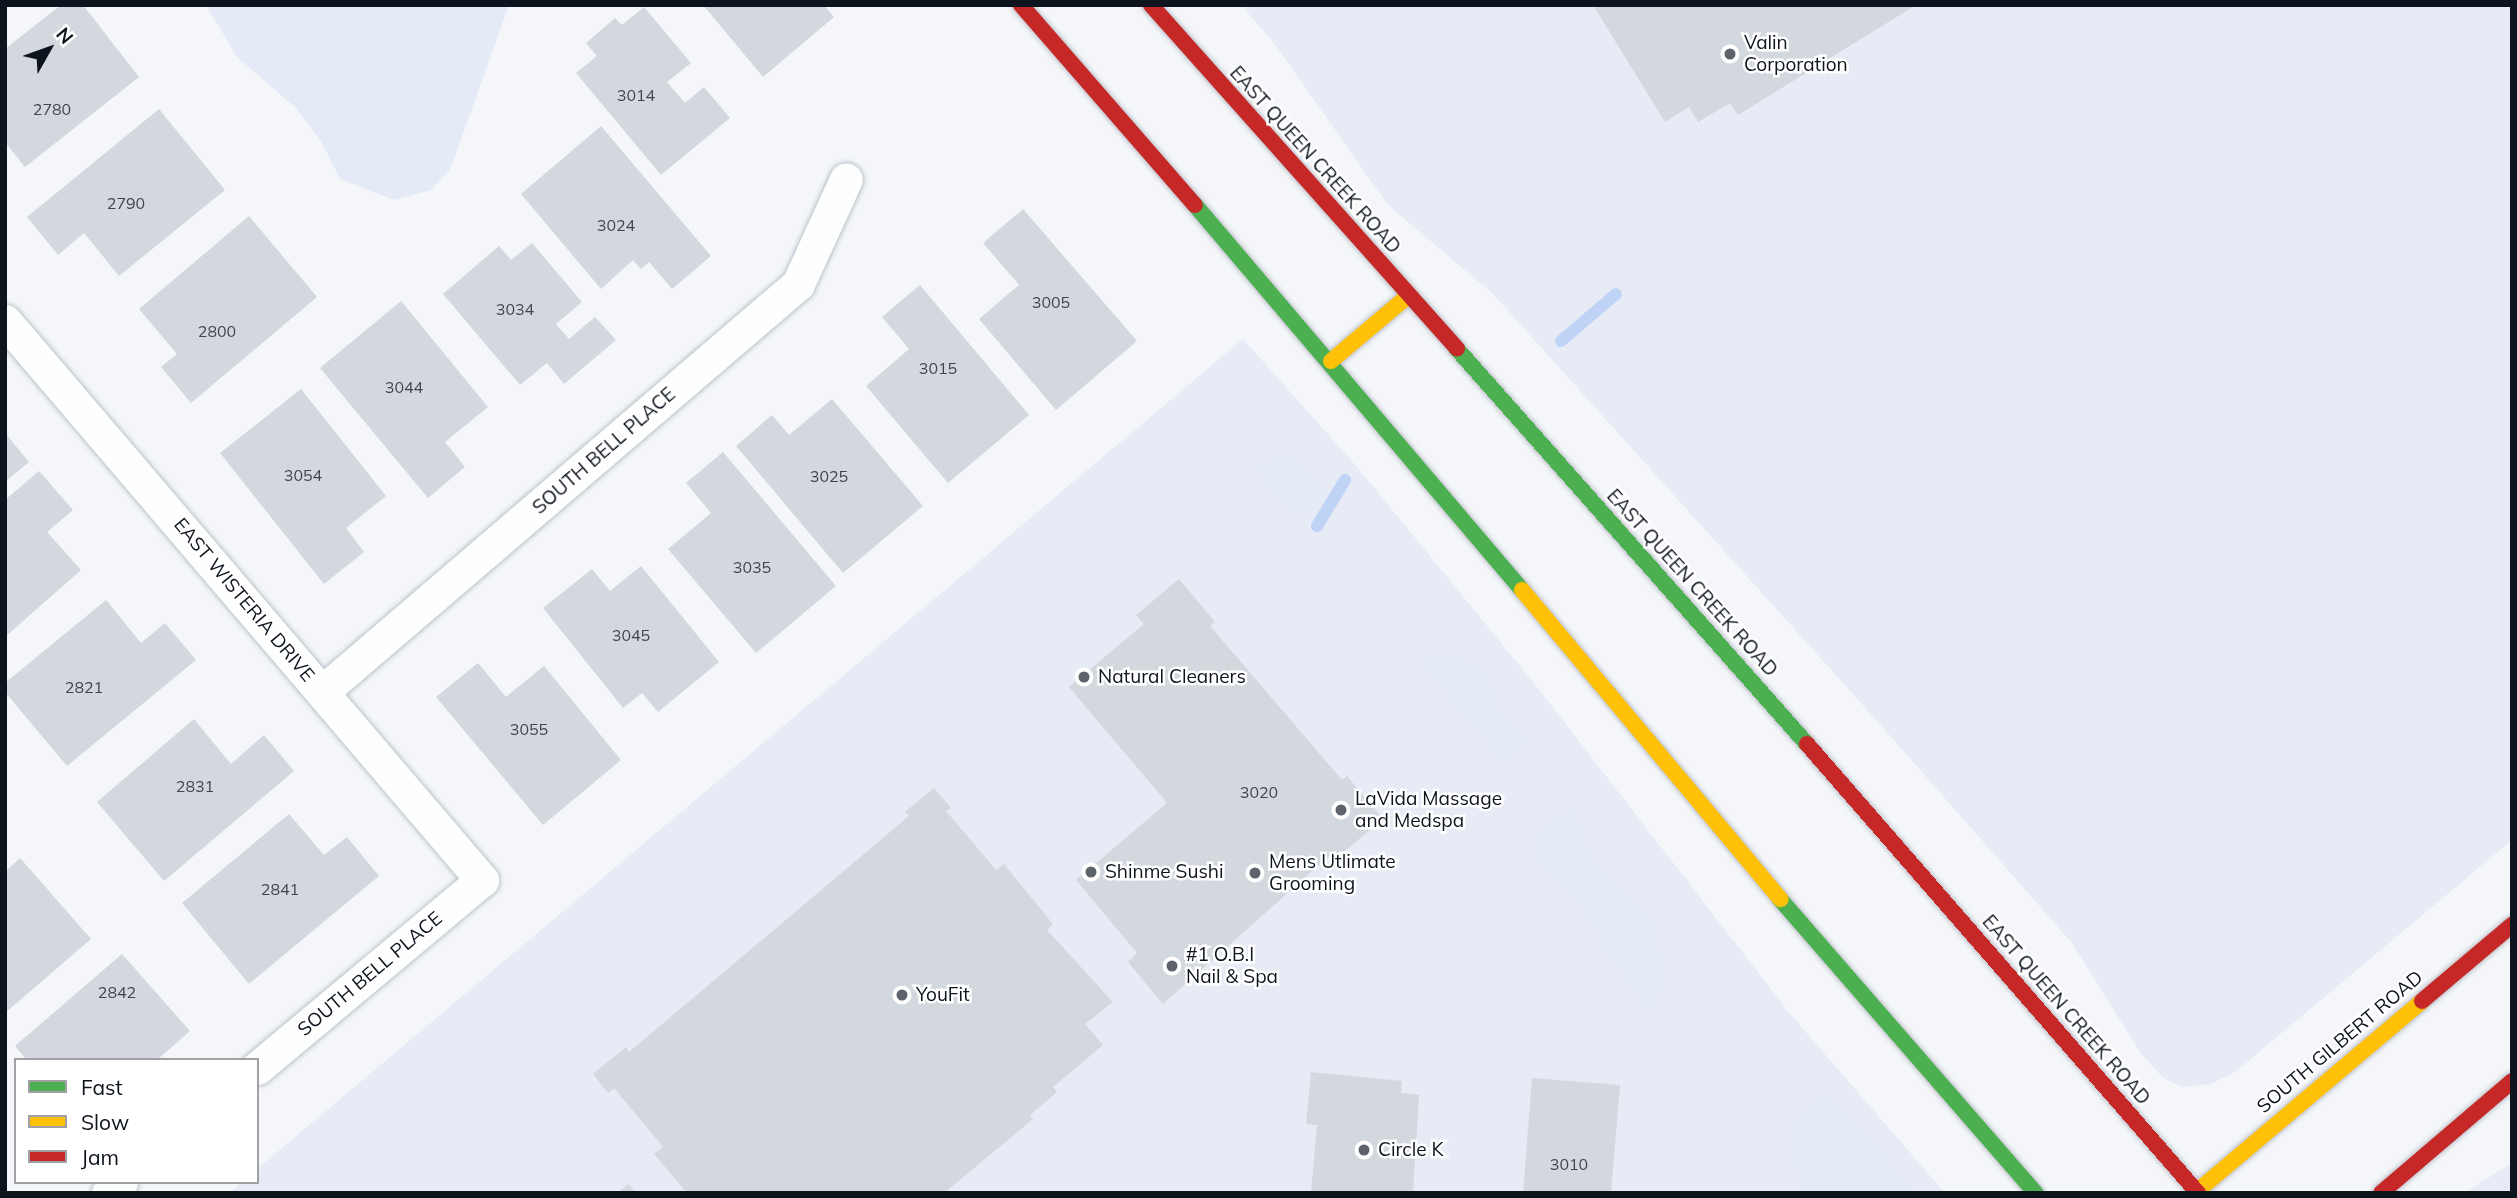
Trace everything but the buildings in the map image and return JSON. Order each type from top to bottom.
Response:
[{"type":"main road","points":[[1020,5],[1331,361],[1768,884],[2036,1193]]},
{"type":"main road","name":"EAST QUEEN CREEK ROAD","points":[[1151,5],[1782,715],[2197,1192]]},
{"type":"main road","points":[[1331,361],[1408,296]]},
{"type":"main road","name":"SOUTH GILBERT ROAD","points":[[2197,1192],[2512,925]]},
{"type":"main road","points":[[2381,1193],[2512,1081]]},
{"type":"street","name":"SOUTH BELL PLACE","points":[[322,692],[798,284],[846,179]]},
{"type":"street","name":"EAST WISTERIA DRIVE","points":[[5,321],[482,880]]},
{"type":"street","name":"SOUTH BELL PLACE","points":[[259,1066],[482,880]]},
{"type":"shaded area","points":[[206,5],[509,5],[450,170],[431,190],[394,200],[340,179],[321,141],[295,107],[237,57]]},
{"type":"shaded area","points":[[1241,5],[2512,5],[2512,840],[2235,1072],[2211,1084],[2181,1087],[2163,1078],[2140,1052],[2072,943],[1878,722],[1493,294],[1388,205],[1274,43]]},
{"type":"shaded area","points":[[1243,339],[1358,468],[1537,687],[1791,1015],[1945,1193],[229,1193],[240,1184],[259,1184],[259,1167]]},
{"type":"shaded area","points":[[1288,455],[1307,477],[1325,489],[1316,504],[1297,516],[1257,470]]},
{"type":"shaded area","points":[[1456,655],[1484,673],[1503,720],[1528,738],[1506,763],[1421,662]]},
{"type":"shaded area","points":[[1571,810],[1576,811],[1588,853],[1600,870],[1651,922],[1665,973],[1651,1012],[1595,935],[1601,929],[1532,851],[1535,837]]},
{"type":"shaded area","points":[[1822,1098],[1843,1109],[1914,1193],[1805,1193],[1791,1155],[1793,1127],[1799,1115]]},
{"type":"shaded area","points":[[2512,1163],[2512,1193],[2464,1193]]},
{"type":"waterway","points":[[1561,341],[1616,294]]},
{"type":"waterway","points":[[1317,526],[1345,480]]},
{"type":"traffic: fast","points":[[1195,205],[1522,590]]},
{"type":"traffic: fast","points":[[1457,349],[1807,744]]},
{"type":"traffic: fast","points":[[1780,899],[2036,1193]]},
{"type":"traffic: slow","points":[[1331,361],[1408,296]]},
{"type":"traffic: slow","points":[[1522,590],[1780,899]]},
{"type":"traffic: slow","points":[[2195,1193],[2422,1001]]},
{"type":"traffic: jam","points":[[1021,5],[1195,205]]},
{"type":"traffic: jam","points":[[1151,5],[1457,349]]},
{"type":"traffic: jam","points":[[1807,744],[2198,1193]]},
{"type":"traffic: jam","points":[[2422,1001],[2512,925]]},
{"type":"traffic: jam","points":[[2381,1193],[2512,1081]]},
{"type":"place","name":"Valin Corporation","points":[[1730,54]]},
{"type":"place","name":"Natural Cleaners","points":[[1084,677]]},
{"type":"place","name":"LaVida Massage and Medspa","points":[[1341,810]]},
{"type":"place","name":"Shinme Sushi","points":[[1091,872]]},
{"type":"place","name":"Mens Utlimate Grooming","points":[[1255,873]]},
{"type":"place","name":"#1 O.B.I Nail & Spa","points":[[1172,966]]},
{"type":"place","name":"YouFit","points":[[902,995]]},
{"type":"place","name":"Circle K","points":[[1364,1150]]}]
